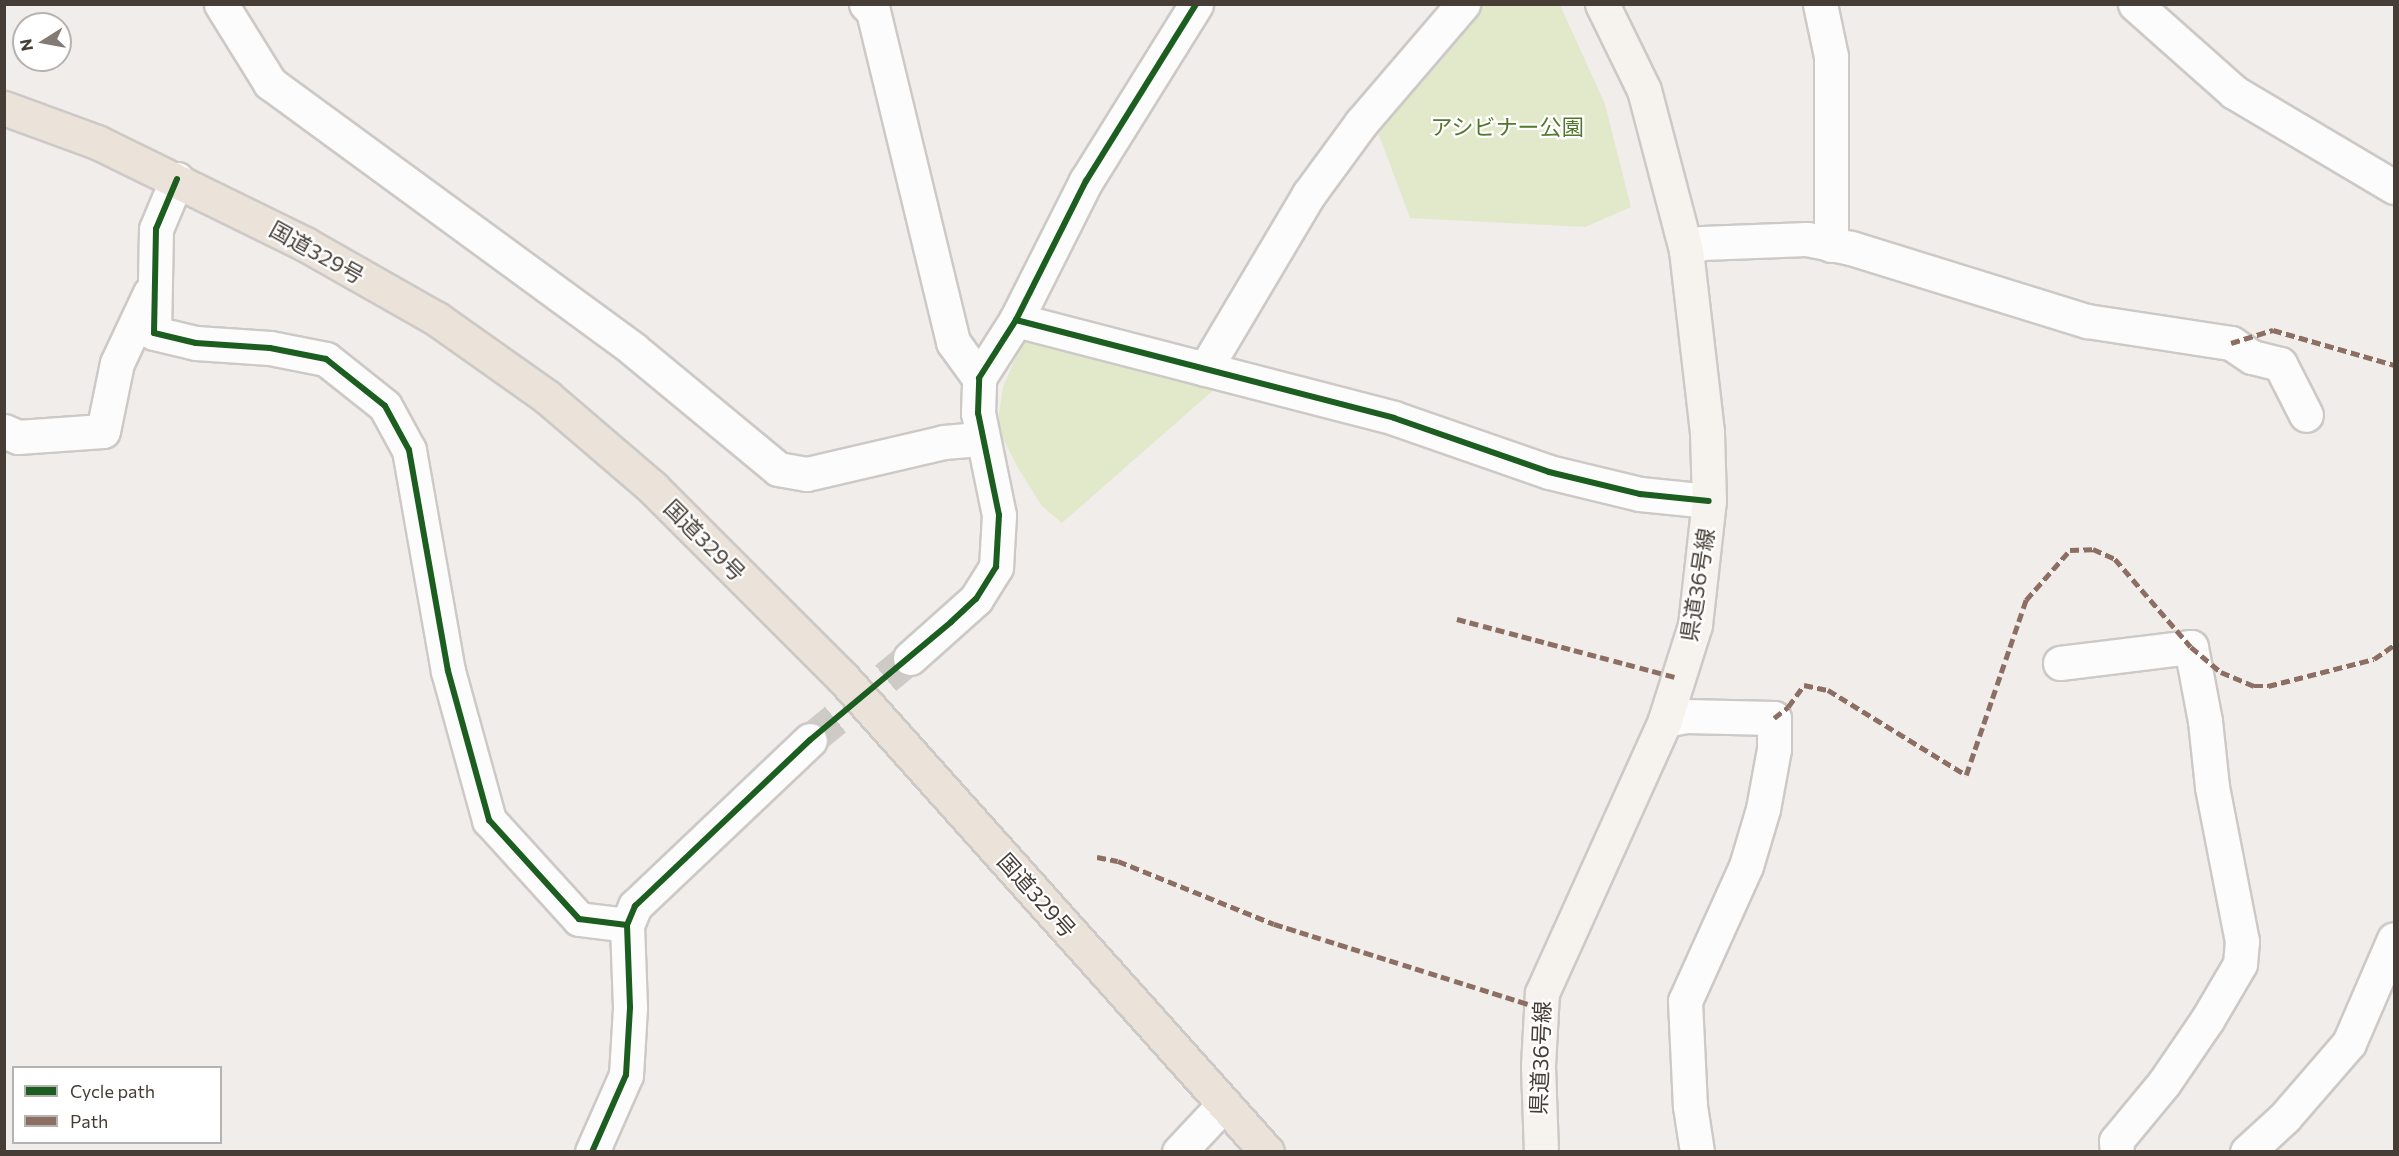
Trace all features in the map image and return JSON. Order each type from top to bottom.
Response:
[{"type":"highway","name":"国道329号","points":[[4,108],[97,142],[306,244],[437,319],[547,397],[653,488],[843,678],[1267,1152]]},
{"type":"main road","name":"県道36号線","points":[[1540,1152],[1538,1078],[1542,993],[1665,720],[1695,625],[1709,501],[1707,432],[1686,250],[1644,90],[1602,4]]},
{"type":"street","points":[[220,4],[270,83],[633,349],[778,469],[807,474],[944,442],[982,439]]},
{"type":"street","points":[[910,658],[976,599],[996,567],[999,515],[978,413],[979,378],[1016,320],[1086,181],[1196,4]]},
{"type":"street","points":[[1205,369],[1309,194],[1361,123],[1463,4]]},
{"type":"street","points":[[1820,4],[1831,57],[1831,245]]},
{"type":"street","points":[[2135,4],[2234,92],[2394,187]]},
{"type":"street","points":[[871,7],[953,342],[979,378]]},
{"type":"street","points":[[177,180],[156,229],[152,288],[154,333],[196,343],[270,348],[326,359],[385,406],[409,450],[448,671],[489,820],[579,919],[627,925]]},
{"type":"street","points":[[1686,250],[1702,243],[1807,239],[2087,321],[2232,343],[2252,357],[2280,364],[2306,415]]},
{"type":"street","points":[[4,431],[18,437],[103,431],[117,363],[152,288]]},
{"type":"street","points":[[1016,320],[1394,418],[1549,472],[1640,494],[1680,501],[1709,501]]},
{"type":"street","points":[[2060,663],[2191,647],[2205,721],[2212,787],[2242,941],[2240,964],[2207,1020],[2164,1083],[2116,1141],[2117,1152]]},
{"type":"street","points":[[1665,720],[1685,716],[1774,718],[1774,749],[1763,809],[1746,866],[1685,1001],[1690,1106],[1697,1152]]},
{"type":"street","points":[[592,1152],[626,1075],[630,1007],[627,925],[635,906],[810,740]]},
{"type":"street","points":[[2247,1152],[2285,1117],[2349,1043],[2394,939]]},
{"type":"street","points":[[1179,1152],[1224,1104]]},
{"type":"green space","name":"アシビナー公園","points":[[1482,5],[1560,5],[1605,104],[1631,207],[1585,227],[1410,218],[1377,130]]},
{"type":"green space","points":[[1026,333],[1217,387],[1062,523],[1042,506],[1018,468],[1002,437],[998,419],[1003,387]]},
{"type":"tunnel","points":[[810,740],[910,658]]},
{"type":"marked path","points":[[2231,343],[2273,330],[2394,365]]},
{"type":"marked path","points":[[1774,718],[1788,707],[1804,685],[1828,690],[1966,775],[2026,600],[2070,550],[2093,549],[2115,559],[2191,647],[2221,672],[2254,686],[2268,686],[2374,659],[2394,645]]},
{"type":"marked path","points":[[1457,619],[1678,678]]},
{"type":"marked path","points":[[1097,857],[1118,861],[1274,924],[1541,1008]]},
{"type":"cycle path","points":[[592,1152],[626,1075],[630,1007],[627,925],[635,906],[810,740],[976,599],[996,567],[999,515],[978,413],[979,378],[1016,320],[1086,181],[1196,4]]},
{"type":"cycle path","points":[[177,179],[156,229],[154,333],[196,343],[270,348],[326,359],[385,406],[409,450],[448,671],[489,820],[579,919],[627,925]]},
{"type":"cycle path","points":[[1016,320],[1394,418],[1549,472],[1640,494],[1709,501]]}]
